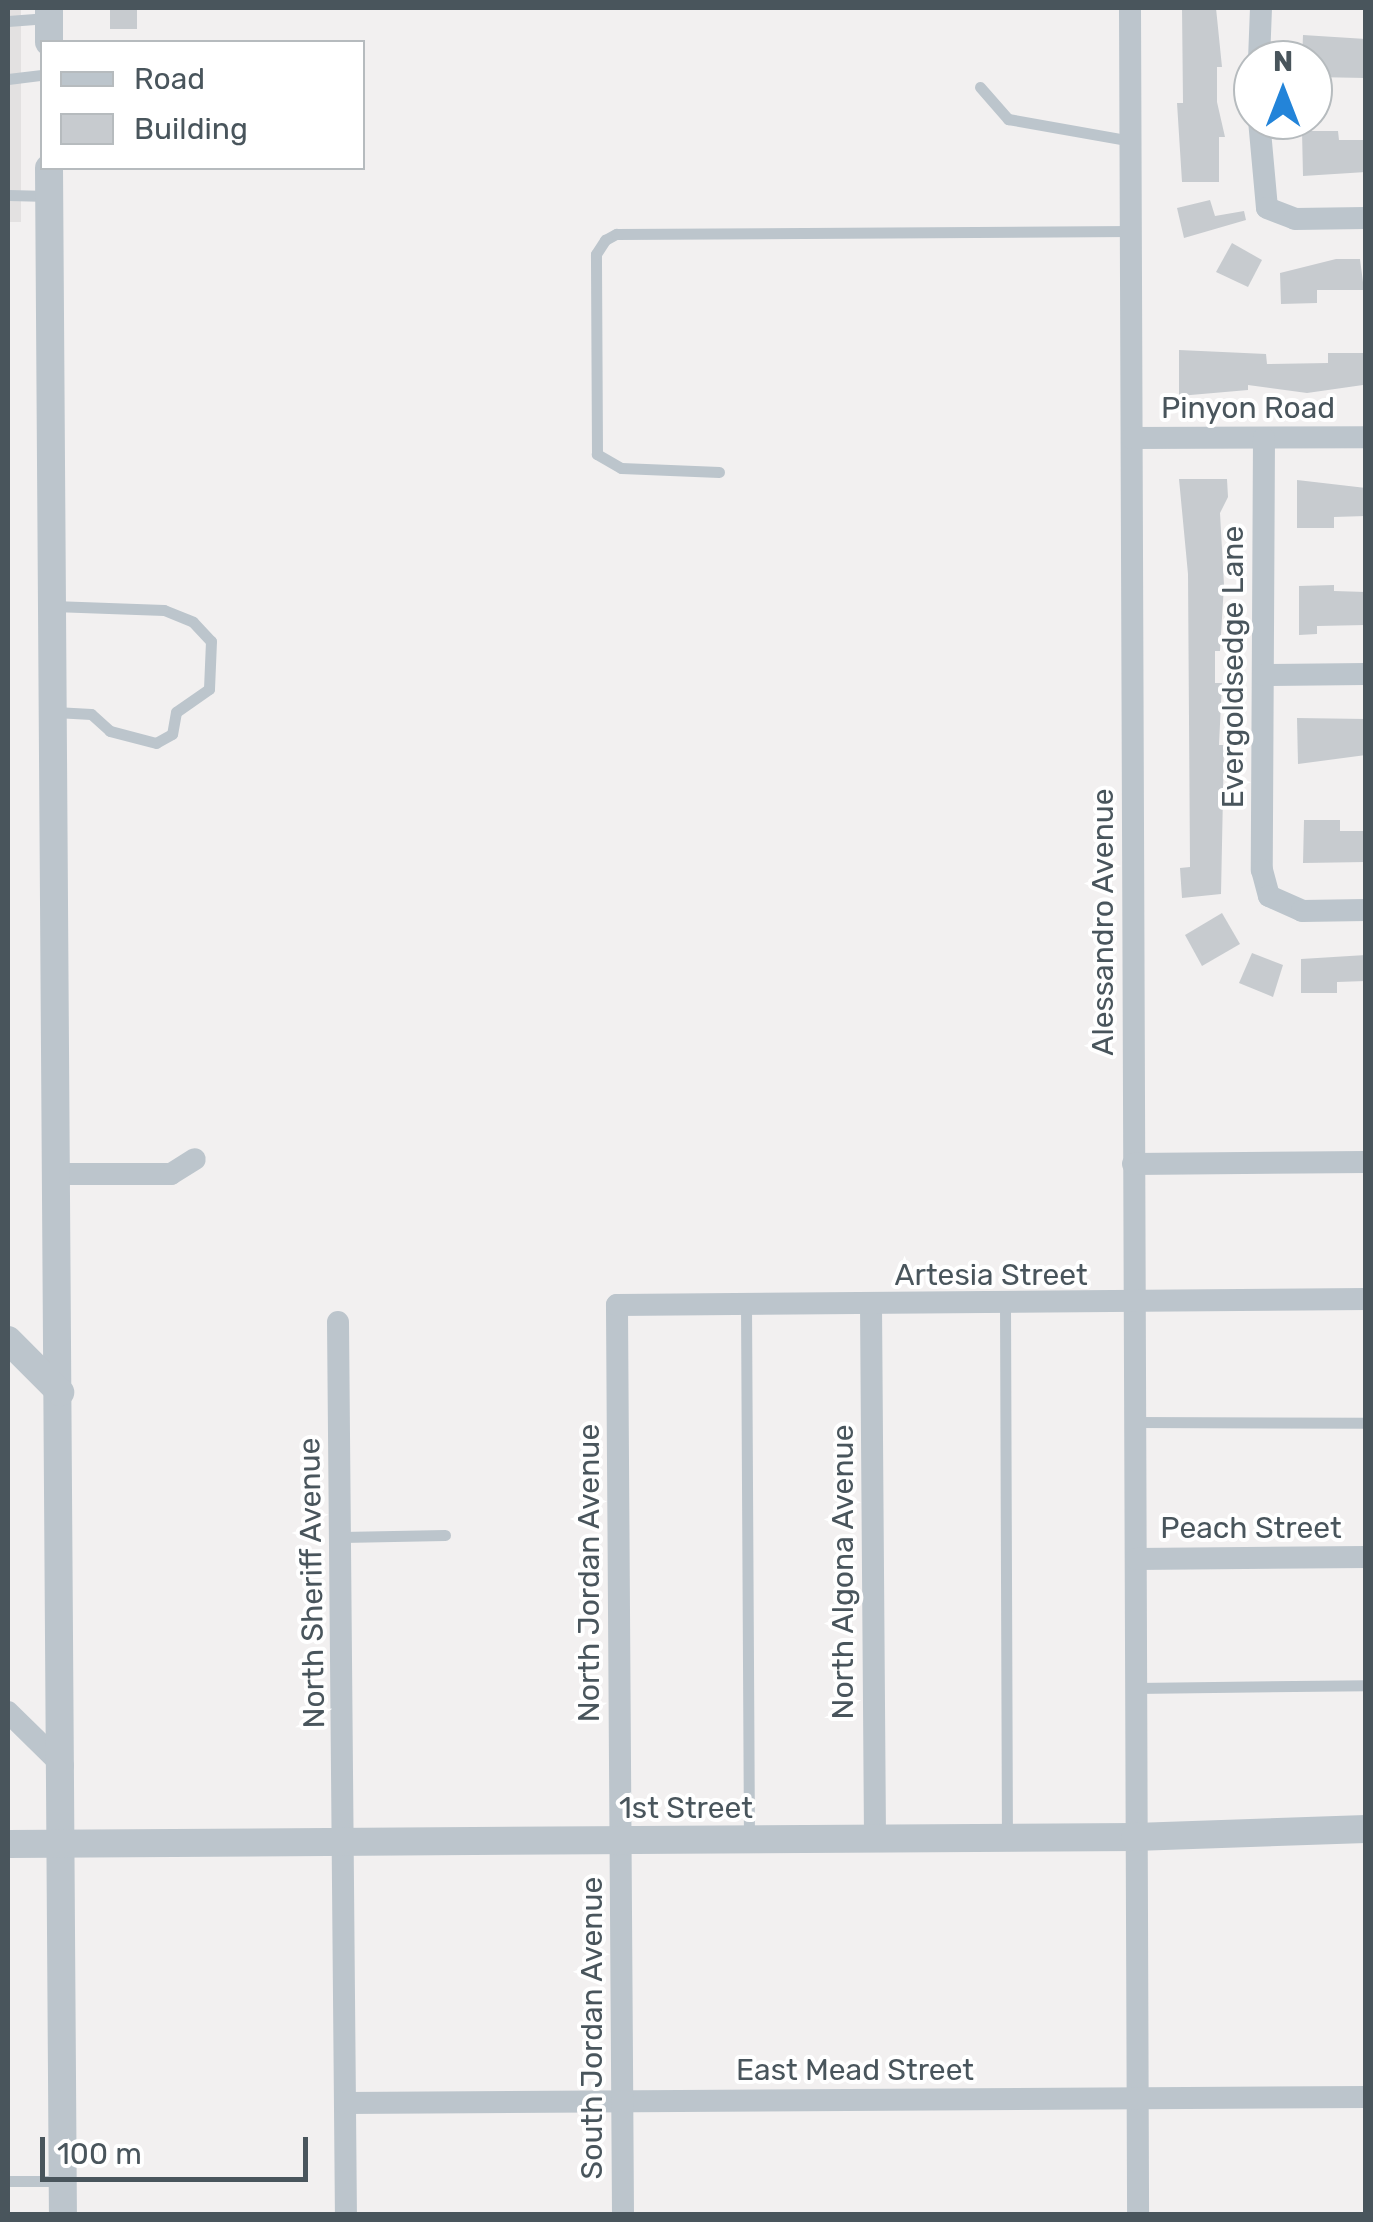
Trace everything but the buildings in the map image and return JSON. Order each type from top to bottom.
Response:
[{"type":"street","name":"Alessandro Avenue","points":[[1130,8],[1138,2214]]},
{"type":"street","points":[[1259,40],[1261,8]]},
{"type":"street","points":[[1261,140],[1268,208],[1295,219],[1366,218]]},
{"type":"street","points":[[49,182],[60,1174],[63,2214]]},
{"type":"street","name":"Pinyon Road","points":[[1132,438],[1366,437]]},
{"type":"street","name":"Evergoldsedge Lane","points":[[1264,438],[1262,870],[1270,896],[1302,910],[1366,910]]},
{"type":"street","points":[[1264,675],[1366,674]]},
{"type":"street","points":[[60,1174],[171,1174],[195,1158]]},
{"type":"street","points":[[1133,1164],[1366,1162]]},
{"type":"street","name":"Artesia Street","points":[[617,1305],[1135,1305],[1366,1299]]},
{"type":"street","name":"North Jordan Avenue","points":[[617,1305],[621,1840]]},
{"type":"street","name":"North Algona Avenue","points":[[872,1305],[876,1839]]},
{"type":"street","name":"North Sheriff Avenue","points":[[338,1322],[346,2214]]},
{"type":"street","points":[[8,1340],[60,1392]]},
{"type":"street","name":"Peach Street","points":[[1136,1559],[1366,1557]]},
{"type":"street","points":[[8,1712],[63,1766]]},
{"type":"street","name":"1st Street","points":[[8,1844],[1135,1837],[1366,1829]]},
{"type":"street","name":"South Jordan Avenue","points":[[621,1840],[623,2214]]},
{"type":"street","name":"East Mead Street","points":[[346,2103],[1366,2097]]},
{"type":"lane","points":[[8,21],[49,23]]},
{"type":"lane","points":[[8,78],[40,75]]},
{"type":"lane","points":[[980,86],[1008,120],[1131,141]]},
{"type":"lane","points":[[8,196],[49,182]]},
{"type":"lane","points":[[719,472],[621,468],[596,454],[596,254],[605,240],[616,234],[1131,231]]},
{"type":"lane","points":[[54,606],[164,610],[194,622],[212,641],[209,689],[176,712],[172,734],[156,742],[110,731],[91,714],[55,712]]},
{"type":"lane","points":[[746,1305],[749,1840]]},
{"type":"lane","points":[[1005,1305],[1007,1838]]},
{"type":"lane","points":[[1136,1422],[1366,1423]]},
{"type":"lane","points":[[342,1537],[446,1536]]},
{"type":"lane","points":[[1136,1688],[1366,1685]]},
{"type":"lane","points":[[8,2181],[63,2180]]},
{"type":"shaded area","points":[[8,8],[21,8],[21,222],[8,222]]}]
